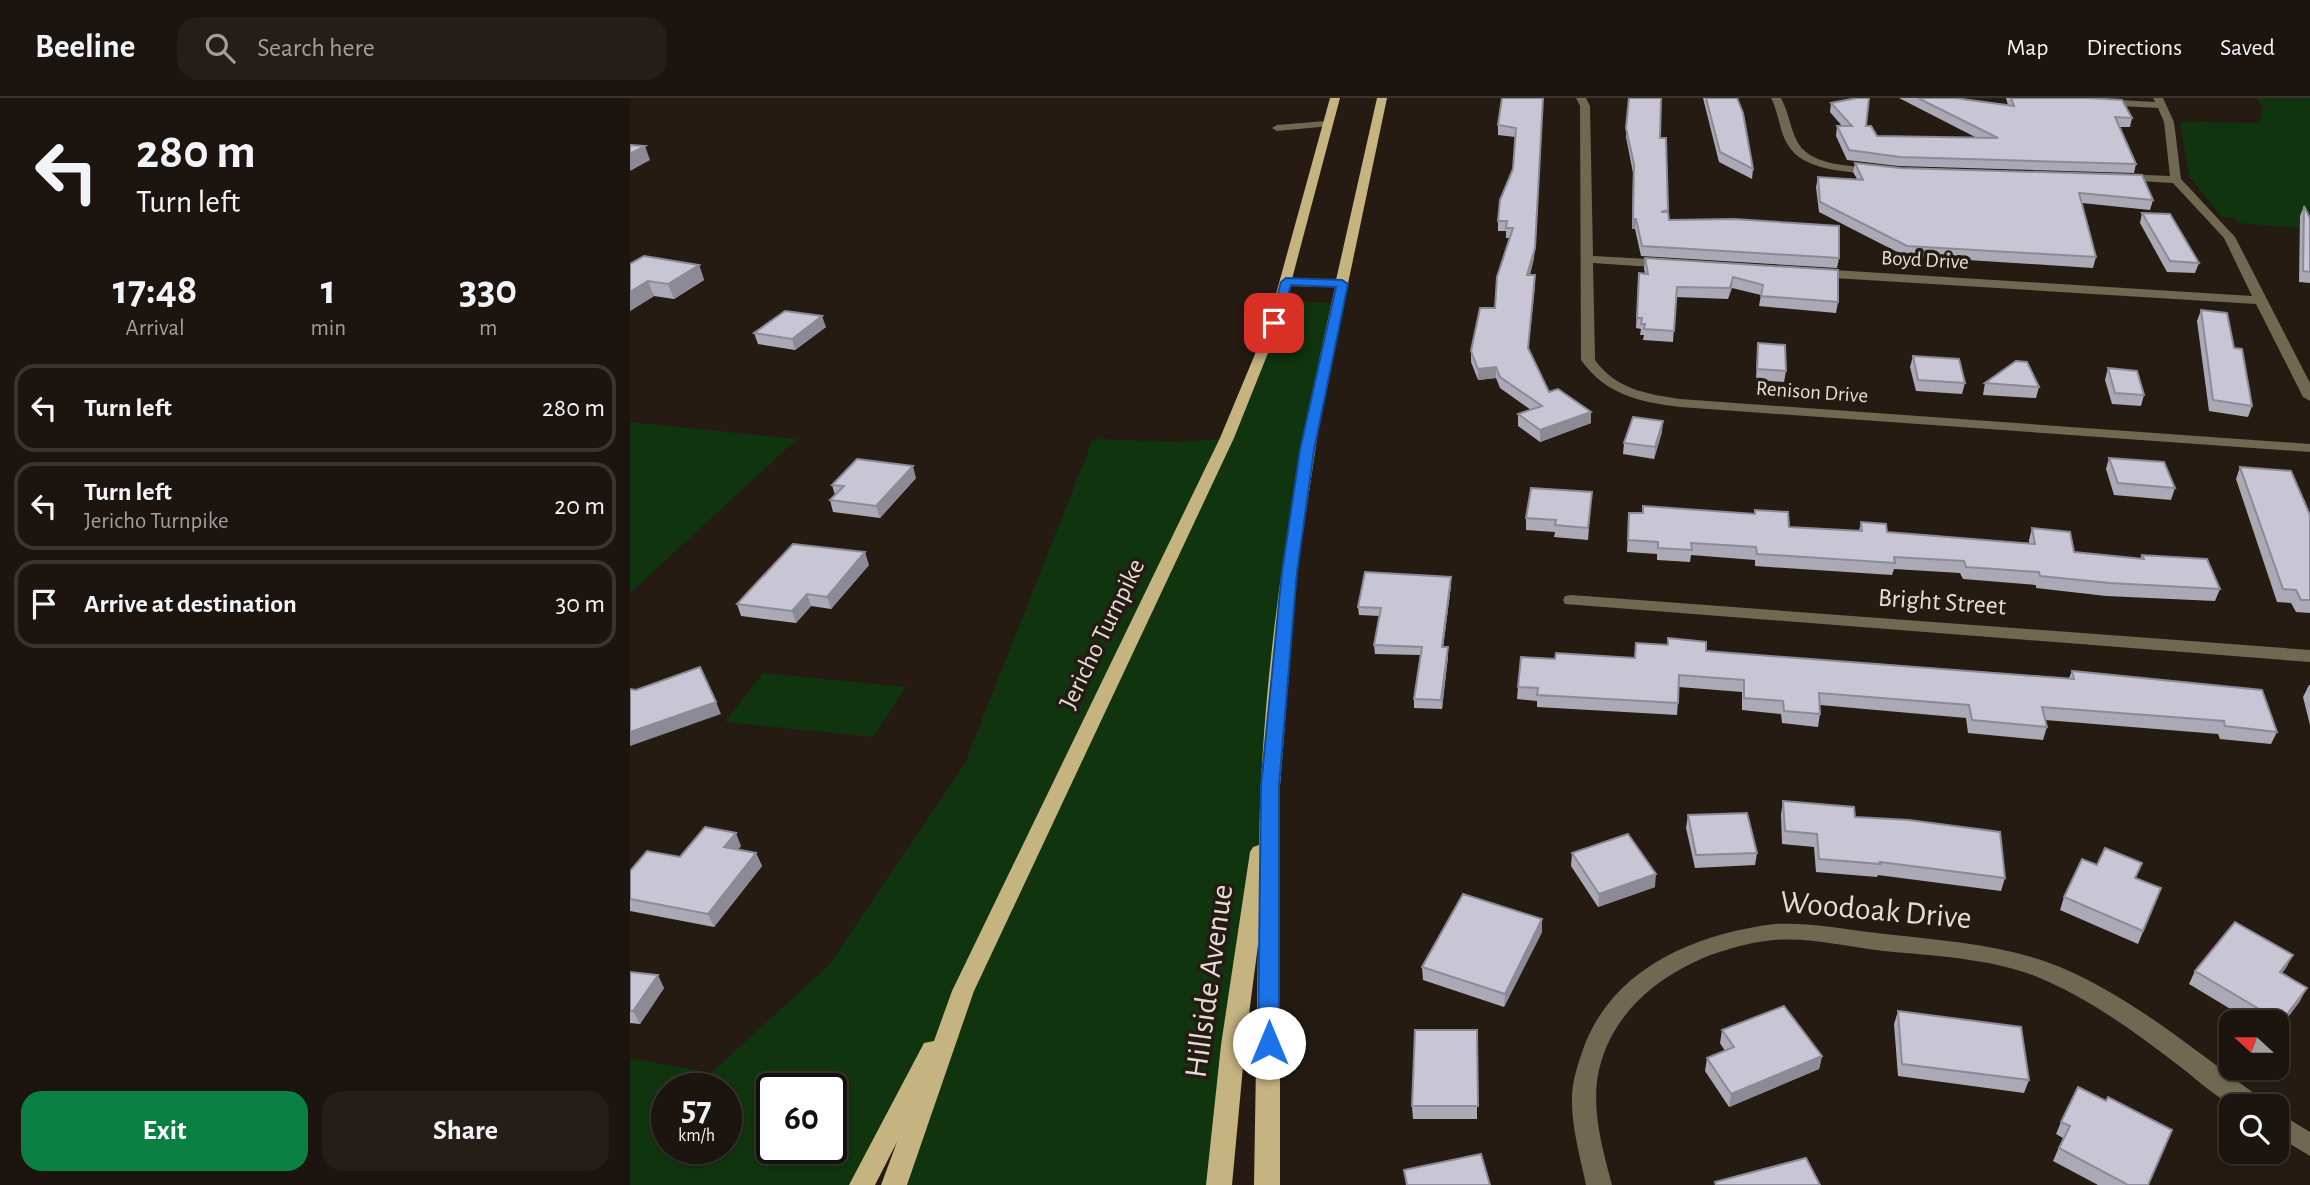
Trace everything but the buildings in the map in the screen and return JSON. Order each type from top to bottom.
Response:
[{"type":"main road","name":"Jericho Turnpike","points":[[894,1185],[963,991],[1227,438],[1265,348],[1286,282],[1335,98]]},
{"type":"main road","points":[[1268,1185],[1270,786],[1289,572],[1303,477],[1382,98]]},
{"type":"main road","points":[[1286,282],[1342,284]]},
{"type":"main road","name":"Hillside Avenue","points":[[1219,1185],[1233,1045],[1270,786]]},
{"type":"main road","points":[[862,1185],[963,991]]},
{"type":"street","name":"Renison Drive","points":[[1581,98],[1586,106],[1588,360],[1598,377],[1613,387],[1643,398],[1680,403],[2310,448]]},
{"type":"street","points":[[1776,98],[1793,147],[1804,156],[1836,166],[1885,171]]},
{"type":"street","points":[[2088,102],[2160,102],[2169,122],[2176,180],[2229,237],[2310,397]]},
{"type":"street","points":[[1278,128],[1326,124]]},
{"type":"street","points":[[2112,177],[2176,180]]},
{"type":"street","points":[[1587,259],[1683,265]]},
{"type":"street","name":"Boyd Drive","points":[[1807,272],[2261,300]]},
{"type":"street","name":"Bright Street","points":[[1571,600],[2310,656]]},
{"type":"street","name":"Woodoak Drive","points":[[1598,1185],[1584,1121],[1588,1066],[1606,1024],[1634,988],[1679,957],[1724,939],[1777,932],[1987,953],[2042,970],[2098,997],[2236,1094]]},
{"type":"street","points":[[2289,1131],[2310,1145]]},
{"type":"green space","points":[[2257,98],[2310,98],[2310,229],[2238,223],[2234,218],[2222,217],[2189,176],[2180,122],[2259,123],[2263,108]]},
{"type":"green space","points":[[1280,301],[1337,303],[1321,378],[1219,1185],[894,1185],[961,998],[862,1185],[630,1185],[630,1058],[711,1073],[829,965],[965,763],[1093,439],[1183,442],[1227,438]]},
{"type":"green space","points":[[630,422],[797,439],[630,593]]},
{"type":"green space","points":[[763,673],[906,687],[873,737],[725,722]]},
{"type":"route","points":[[1269,1043],[1270,786],[1289,572],[1307,450],[1342,284],[1286,282],[1274,323]]}]
